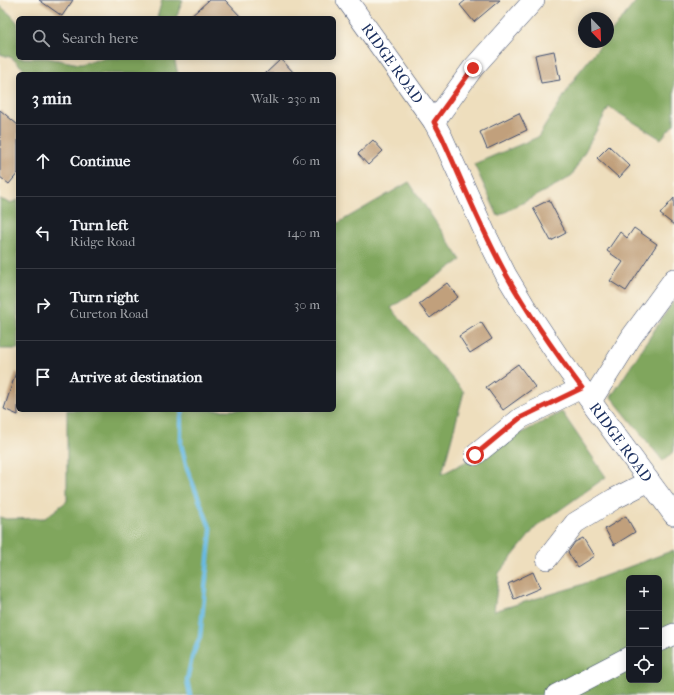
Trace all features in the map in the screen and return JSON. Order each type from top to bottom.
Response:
[{"type":"street","name":"RIDGE ROAD","points":[[347,0],[434,122],[486,235],[506,275],[528,311],[562,362],[674,515]]},
{"type":"street","points":[[434,122],[473,68],[534,0]]},
{"type":"street","points":[[475,455],[520,418],[586,394],[632,336],[674,279]]},
{"type":"street","points":[[547,559],[575,523],[614,499],[649,481]]},
{"type":"street","points":[[662,640],[674,634]]},
{"type":"street","points":[[556,695],[626,659]]},
{"type":"green space","points":[[162,0],[183,0],[177,16],[158,16]]},
{"type":"green space","points":[[637,0],[674,0],[674,124],[661,139],[609,107],[571,177],[498,216],[474,164],[538,137],[579,72],[598,48],[614,48],[614,29]]},
{"type":"green space","points":[[0,6],[16,21],[16,60],[58,60],[80,64],[97,60],[174,60],[178,72],[27,72],[12,58],[0,54]]},
{"type":"green space","points":[[409,182],[461,260],[391,308],[464,392],[442,474],[562,412],[606,477],[536,527],[499,573],[494,611],[575,587],[674,550],[674,695],[0,695],[0,517],[6,519],[45,518],[67,501],[67,412],[336,412],[336,222],[338,223]]},
{"type":"green space","points":[[0,199],[10,203],[16,201],[16,349],[0,349]]},
{"type":"green space","points":[[674,300],[674,451],[663,461],[611,397]]},
{"type":"building","points":[[39,0],[73,0],[62,16]]},
{"type":"building","points":[[209,0],[225,0],[240,16],[191,16]]},
{"type":"building","points":[[466,0],[500,0],[474,22],[460,5]]},
{"type":"building","points":[[554,51],[560,80],[541,83],[535,55]]},
{"type":"building","points":[[280,60],[282,60],[293,72],[267,72]]},
{"type":"building","points":[[0,110],[16,123],[16,175],[9,184],[0,177]]},
{"type":"building","points":[[519,113],[527,130],[487,149],[480,132]]},
{"type":"building","points":[[373,140],[383,151],[368,165],[358,154]]},
{"type":"building","points":[[609,146],[630,166],[619,178],[597,158]]},
{"type":"building","points":[[674,198],[674,225],[660,214]]},
{"type":"building","points":[[549,200],[566,233],[551,241],[533,208]]},
{"type":"building","points":[[634,228],[657,244],[626,291],[610,281],[623,262],[607,251],[620,232],[627,238]]},
{"type":"building","points":[[447,283],[458,297],[430,318],[419,304]]},
{"type":"building","points":[[481,322],[492,339],[470,353],[459,336]]},
{"type":"building","points":[[518,364],[535,387],[503,410],[486,387]]},
{"type":"building","points":[[16,372],[16,412],[18,412],[18,415],[4,409]]},
{"type":"building","points":[[626,516],[635,532],[614,545],[605,529]]},
{"type":"building","points":[[583,538],[594,556],[577,567],[568,552],[575,542]]},
{"type":"building","points":[[533,572],[540,588],[514,599],[508,584]]},
{"type":"waterway","points":[[182,412],[181,418],[181,444],[187,469],[211,530],[200,637],[192,657],[187,680],[190,695]]},
{"type":"route","points":[[473,68],[434,122],[506,275],[562,362],[582,388],[520,418],[475,455]]}]
